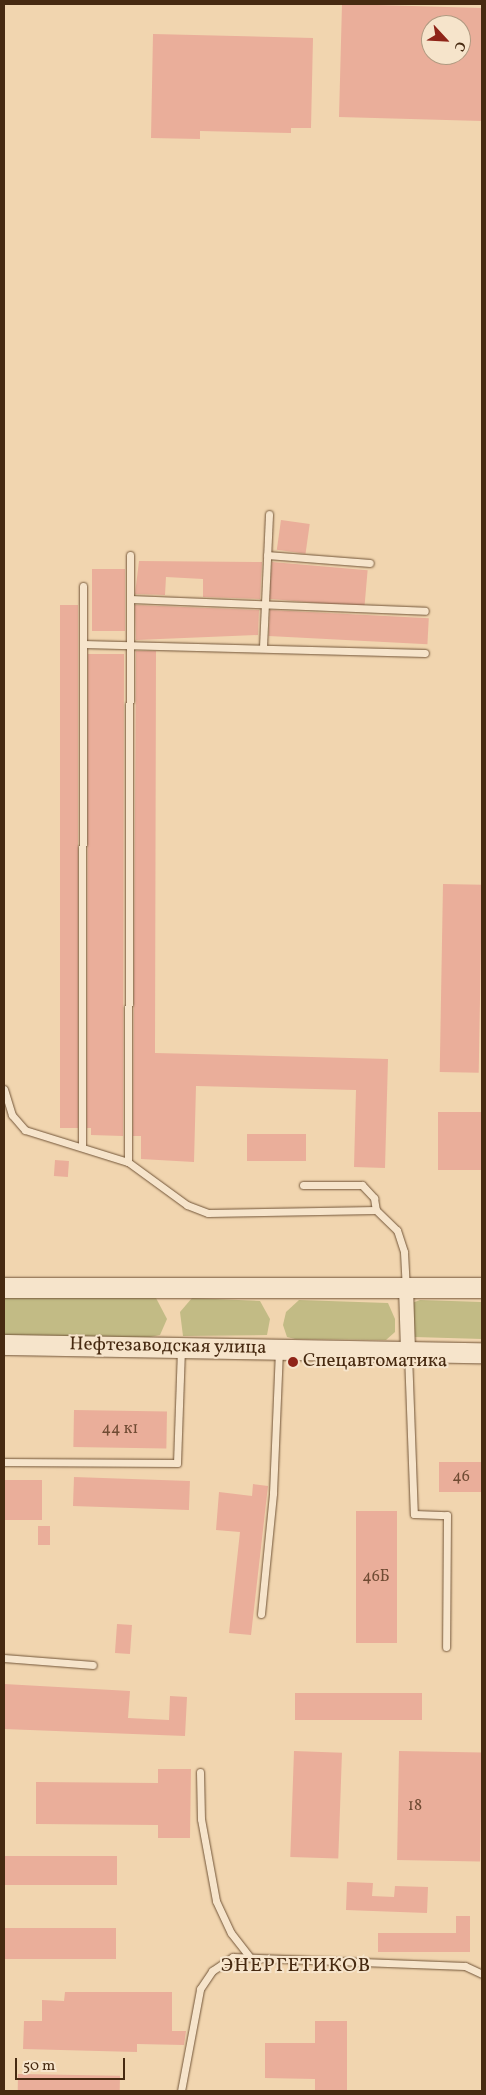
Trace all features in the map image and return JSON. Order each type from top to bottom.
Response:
[{"type":"main road","points":[[4,1288],[406,1286],[482,1288]]},
{"type":"main road","name":"Нефтезаводская улица","points":[[4,1345],[482,1353]]},
{"type":"street","points":[[406,1286],[408,1351]]},
{"type":"lane","points":[[263,647],[269,514]]},
{"type":"lane","points":[[128,1162],[130,555]]},
{"type":"lane","points":[[266,555],[370,564]]},
{"type":"lane","points":[[82,1146],[83,586]]},
{"type":"lane","points":[[130,599],[264,601],[425,611]]},
{"type":"lane","points":[[83,644],[263,647],[426,653]]},
{"type":"lane","points":[[4,1089],[12,1114],[24,1130],[50,1141],[82,1146],[128,1162],[187,1205],[208,1213],[376,1210]]},
{"type":"lane","points":[[304,1185],[362,1185],[374,1198],[376,1210],[396,1230],[404,1252],[406,1286]]},
{"type":"lane","points":[[4,1462],[177,1463],[181,1348]]},
{"type":"lane","points":[[261,1614],[273,1493],[279,1349]]},
{"type":"lane","points":[[408,1351],[414,1514],[447,1515],[446,1647]]},
{"type":"lane","points":[[4,1658],[94,1665]]},
{"type":"lane","points":[[200,1772],[201,1819],[216,1900],[231,1933],[250,1956]]},
{"type":"lane","points":[[181,2091],[200,1989],[212,1971],[233,1957],[250,1956],[465,1966],[482,1974]]},
{"type":"shaded area","points":[[4,1296],[156,1298],[167,1319],[160,1335],[150,1337],[4,1337]]},
{"type":"shaded area","points":[[192,1298],[260,1301],[270,1319],[267,1335],[183,1336],[180,1312]]},
{"type":"shaded area","points":[[299,1300],[388,1303],[395,1319],[395,1332],[386,1340],[295,1339],[287,1337],[283,1325],[286,1312]]},
{"type":"shaded area","points":[[420,1300],[482,1302],[482,1339],[414,1337],[412,1303]]},
{"type":"building","points":[[342,4],[482,8],[482,121],[339,117]]},
{"type":"building","points":[[153,34],[313,38],[311,128],[291,128],[291,133],[200,131],[200,139],[151,138]]},
{"type":"building","points":[[281,520],[310,524],[306,554],[277,550]]},
{"type":"building","points":[[139,561],[262,562],[260,599],[203,597],[203,579],[166,577],[165,595],[135,594]]},
{"type":"building","points":[[272,562],[368,570],[364,607],[269,599]]},
{"type":"building","points":[[92,569],[125,569],[125,631],[92,631]]},
{"type":"building","points":[[60,605],[78,605],[78,1128],[60,1128]]},
{"type":"building","points":[[135,605],[259,610],[258,635],[136,640]]},
{"type":"building","points":[[270,610],[429,618],[427,644],[269,636]]},
{"type":"building","points":[[136,651],[156,651],[155,1053],[388,1059],[385,1168],[354,1167],[356,1090],[196,1086],[194,1162],[141,1159],[141,1136],[133,1136]]},
{"type":"building","points":[[88,654],[124,654],[123,1136],[91,1135],[91,1128],[87,1128]]},
{"type":"building","points":[[443,884],[482,885],[479,1073],[440,1072]]},
{"type":"building","points":[[438,1112],[482,1112],[482,1170],[438,1170]]},
{"type":"building","points":[[247,1134],[306,1134],[306,1161],[247,1161]]},
{"type":"building","points":[[55,1160],[69,1161],[68,1177],[54,1176]]},
{"type":"building","points":[[74,1410],[167,1412],[166,1449],[73,1447]]},
{"type":"building","points":[[439,1462],[482,1462],[482,1492],[439,1492]]},
{"type":"building","points":[[74,1477],[190,1481],[189,1510],[73,1506]]},
{"type":"building","points":[[4,1480],[42,1480],[42,1520],[4,1520]]},
{"type":"building","points":[[253,1484],[268,1486],[251,1635],[229,1633],[240,1532],[216,1530],[219,1492],[252,1496]]},
{"type":"building","points":[[356,1511],[397,1511],[397,1643],[356,1643]]},
{"type":"building","points":[[38,1526],[50,1526],[50,1545],[38,1545]]},
{"type":"building","points":[[117,1624],[132,1625],[130,1654],[115,1653]]},
{"type":"building","points":[[4,1684],[130,1691],[128,1718],[169,1720],[170,1696],[187,1697],[185,1736],[4,1729]]},
{"type":"building","points":[[295,1693],[422,1693],[422,1720],[295,1720]]},
{"type":"building","points":[[294,1751],[342,1753],[338,1859],[290,1857]]},
{"type":"building","points":[[399,1751],[482,1752],[480,1861],[397,1860]]},
{"type":"building","points":[[158,1769],[191,1769],[190,1838],[158,1838],[158,1825],[36,1824],[36,1782],[158,1783]]},
{"type":"building","points":[[4,1856],[117,1856],[117,1885],[4,1885]]},
{"type":"building","points":[[347,1882],[373,1883],[372,1896],[394,1897],[395,1886],[428,1887],[427,1913],[346,1910]]},
{"type":"building","points":[[456,1916],[470,1916],[470,1952],[378,1952],[378,1933],[456,1933]]},
{"type":"building","points":[[4,1928],[116,1928],[116,1959],[4,1959]]},
{"type":"building","points":[[65,1992],[172,1992],[172,2031],[186,2031],[184,2045],[137,2044],[137,2052],[23,2049],[24,2021],[42,2021],[42,2000],[64,2001]]},
{"type":"building","points":[[315,2021],[347,2021],[347,2091],[315,2091],[315,2079],[265,2078],[265,2043],[315,2043]]},
{"type":"building","points":[[18,2074],[120,2076],[120,2091],[18,2091]]},
{"type":"place","name":"Спецавтоматика","points":[[293,1362]]},
{"type":"district","name":"ЭНЕРГЕТИКОВ","points":[[296,1966]]}]
